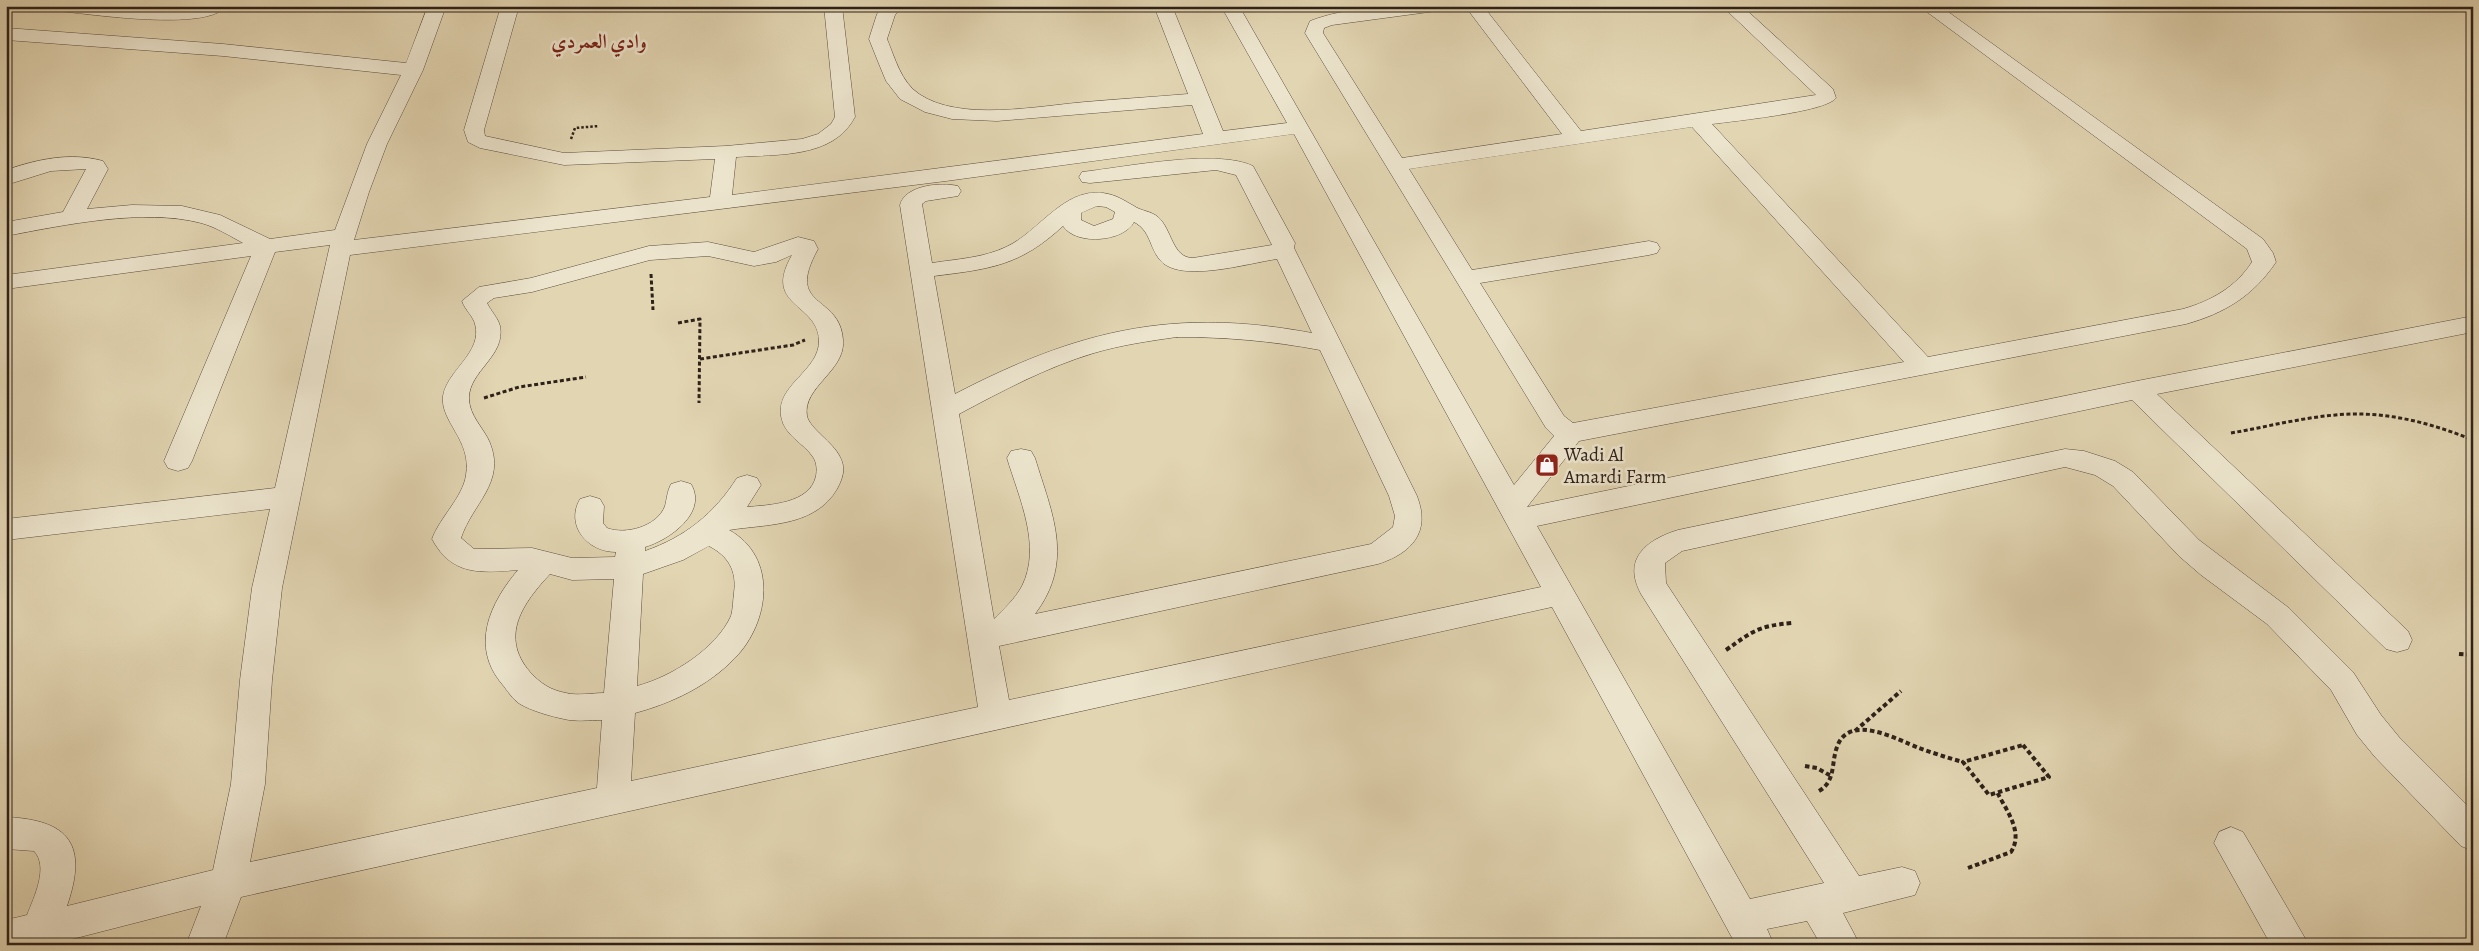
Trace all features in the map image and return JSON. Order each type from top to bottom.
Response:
[{"type":"street","points":[[59,6],[170,16],[202,12],[217,6]]},
{"type":"street","points":[[204,945],[228,883],[248,784],[256,680],[267,588],[285,497],[342,243],[358,192],[377,144],[413,70],[437,6]]},
{"type":"street","points":[[510,6],[474,130],[475,138],[480,142],[564,159],[726,152],[805,145],[825,138],[839,128],[845,118],[833,6]]},
{"type":"street","points":[[893,6],[886,14],[878,39],[899,86],[914,99],[938,110],[970,114],[1004,114],[1198,99]]},
{"type":"street","points":[[1162,6],[1215,138]]},
{"type":"street","points":[[1230,6],[1300,126],[1748,931],[1816,902],[1902,883]]},
{"type":"street","points":[[1436,6],[1329,20],[1321,22],[1313,29],[1555,422],[1560,429],[1571,432],[1596,430],[2154,323],[2209,310],[2242,290],[2264,262],[2262,253],[2249,239],[1928,6]]},
{"type":"street","points":[[1474,6],[1575,138]]},
{"type":"street","points":[[1395,165],[1814,103],[1826,98],[1826,93],[1732,6]]},
{"type":"street","points":[[6,34],[232,50],[413,70]]},
{"type":"street","points":[[1696,120],[1923,367]]},
{"type":"street","points":[[995,715],[992,635],[946,410],[912,205],[915,198],[926,194],[1087,168],[1215,138],[1300,126]]},
{"type":"street","points":[[720,201],[726,152]]},
{"type":"street","points":[[6,178],[30,168],[83,162],[96,165],[97,169],[71,219]]},
{"type":"street","points":[[6,282],[266,246],[342,243],[878,184],[1087,168],[1216,164],[1237,166],[1249,177],[1284,244],[1283,248],[1410,512],[1408,529],[1396,543],[1378,553],[992,635]]},
{"type":"street","points":[[1087,168],[1097,199]]},
{"type":"street","points":[[923,271],[1003,256],[1024,247],[1054,221],[1078,204],[1097,199],[1116,202],[1126,211],[1149,219],[1156,226],[1169,258],[1183,264],[1269,254],[1283,248]]},
{"type":"street","points":[[1072,208],[1068,214],[1068,220],[1071,225],[1087,232],[1107,231],[1116,228],[1123,223],[1126,211]]},
{"type":"street","points":[[6,229],[143,210],[188,214],[222,224],[266,246]]},
{"type":"street","points":[[680,491],[682,500],[679,510],[671,521],[630,553],[600,569],[573,569],[530,559],[488,562],[476,560],[452,550],[446,539],[449,526],[479,479],[482,461],[477,440],[458,410],[456,398],[459,386],[480,358],[487,342],[486,321],[474,301],[487,292],[532,285],[649,253],[708,249],[754,259],[768,257],[798,244],[806,246],[807,249],[796,267],[794,282],[803,300],[827,325],[832,344],[825,364],[800,392],[793,412],[795,422],[801,430],[827,456],[831,470],[827,483],[816,498],[804,506],[716,527]]},
{"type":"street","points":[[178,461],[266,246]]},
{"type":"street","points":[[1465,278],[1650,248]]},
{"type":"street","points":[[1516,512],[2473,324]]},
{"type":"street","points":[[946,410],[988,386],[1031,366],[1120,336],[1204,327],[1247,329],[1289,334],[1329,344]]},
{"type":"street","points":[[2137,390],[2397,640]]},
{"type":"street","points":[[1516,512],[1571,432]]},
{"type":"street","points":[[992,635],[1032,595],[1041,578],[1045,560],[1045,544],[1020,458]]},
{"type":"street","points":[[1851,894],[1652,586],[1648,576],[1652,557],[1658,549],[1667,544],[2064,458],[2084,461],[2105,468],[2123,479],[2189,548],[2211,567],[2278,616],[2342,680],[2369,725],[2387,747],[2473,836]]},
{"type":"street","points":[[590,506],[586,516],[587,526],[593,534],[603,540],[616,542],[630,553],[661,557],[691,544],[716,527],[734,509],[747,485]]},
{"type":"street","points":[[6,530],[285,497]]},
{"type":"street","points":[[544,561],[517,590],[502,621],[499,653],[512,680],[539,699],[576,709],[620,706],[660,694],[696,674],[726,648],[744,620],[752,592],[747,567],[716,527]]},
{"type":"street","points":[[613,800],[630,553]]},
{"type":"street","points":[[6,938],[228,883],[995,715],[1560,594]]},
{"type":"street","points":[[6,833],[24,832],[43,837],[56,848],[60,864],[56,884],[40,930]]},
{"type":"street","points":[[2232,843],[2291,945]]},
{"type":"street","points":[[1816,902],[1842,945]]},
{"type":"path","points":[[649,253],[653,310]]},
{"type":"path","points":[[678,323],[700,319],[699,403]]},
{"type":"path","points":[[700,359],[793,345]]},
{"type":"path","points":[[490,396],[519,388],[586,378]]},
{"type":"path","points":[[2231,433],[2342,414],[2373,414],[2414,421],[2473,440]]},
{"type":"path","points":[[1692,648],[1704,652],[1721,653],[1753,631],[1766,625],[1792,623]]},
{"type":"path","points":[[2459,654],[2473,655]]},
{"type":"path","points":[[1790,799],[1822,790],[1829,780],[1834,766],[1835,747],[1842,738],[1854,732],[1902,691]]},
{"type":"path","points":[[1854,732],[1870,731],[1886,734],[1963,762],[1989,795],[2049,777],[2023,745],[1963,762]]},
{"type":"path","points":[[1968,868],[2010,852],[2016,847],[2018,841],[2016,833],[1997,792]]},
{"type":"place","name":"Wadi Al Amardi Farm","points":[[1547,465]]},
{"type":"district","name":"وادي العمردي","points":[[599,41]]}]
